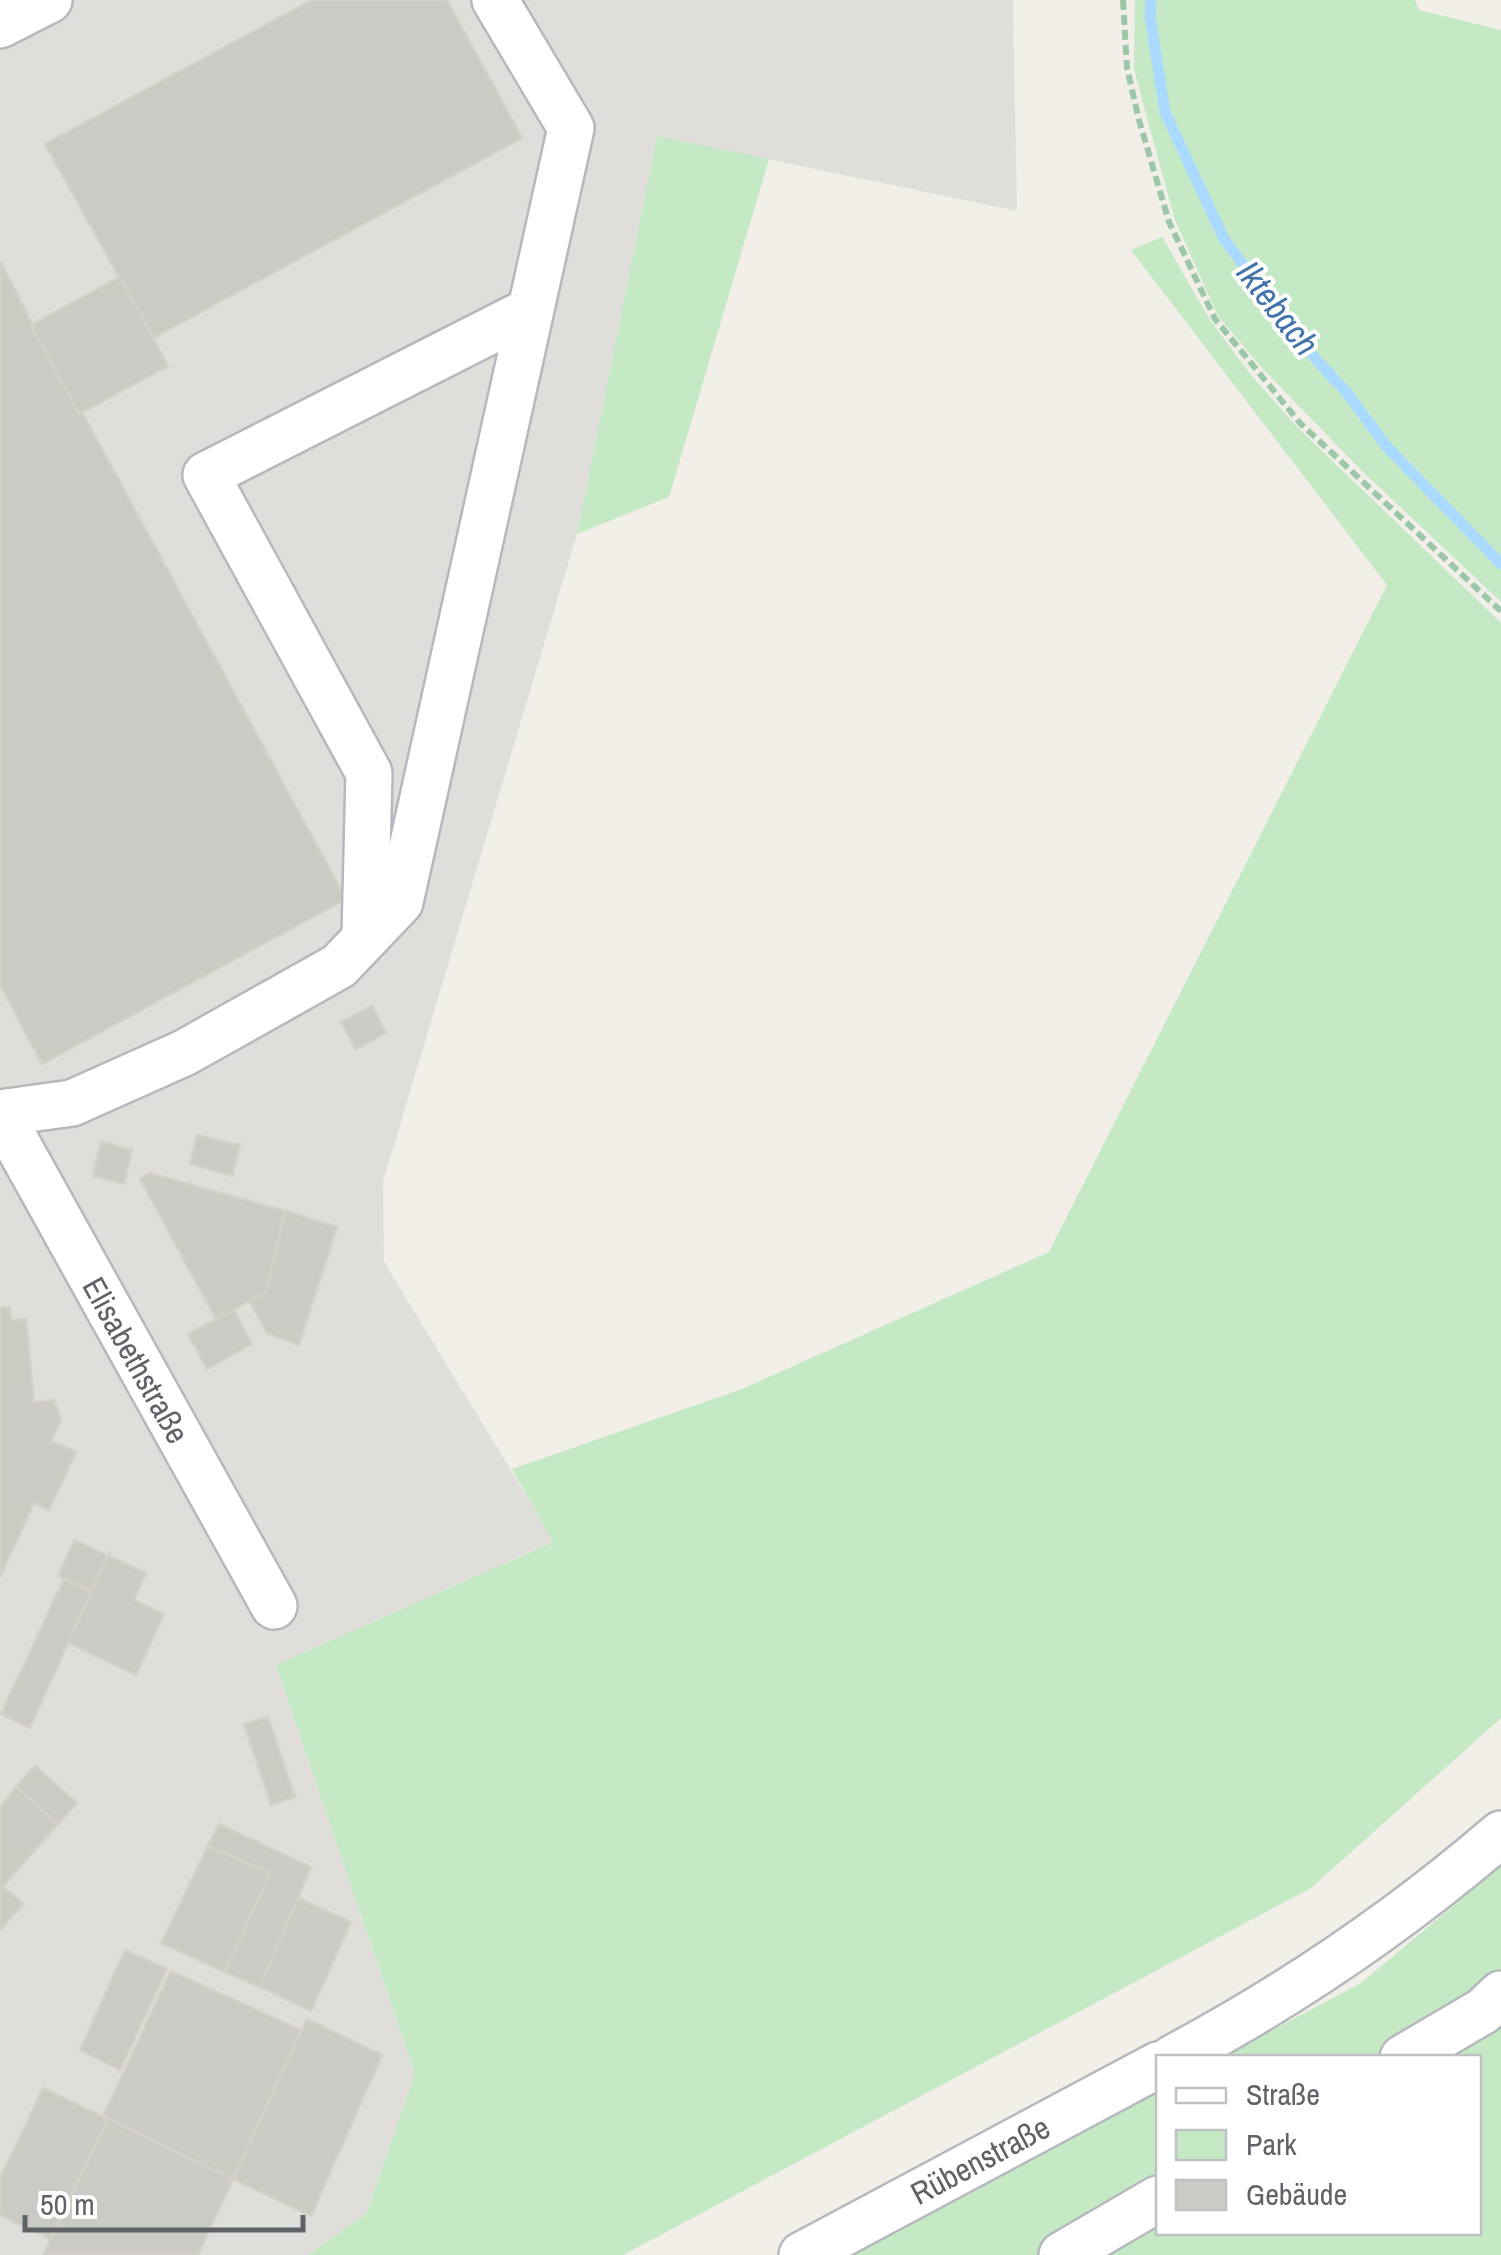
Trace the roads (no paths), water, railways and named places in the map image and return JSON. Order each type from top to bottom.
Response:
[{"type":"street","points":[[0,26],[48,0]]},
{"type":"street","points":[[0,1113],[72,1103],[184,1052],[339,966],[400,902],[571,128],[495,0]]},
{"type":"street","points":[[365,937],[369,773],[206,475],[529,311]]},
{"type":"street","name":"Elisabethstraße","points":[[0,1113],[274,1606]]},
{"type":"street","points":[[1179,2055],[1281,1998],[1363,1943],[1501,1834]]},
{"type":"street","points":[[1408,2055],[1483,2011],[1501,1994]]},
{"type":"street","name":"Rübenstraße","points":[[802,2255],[1156,2067]]},
{"type":"street","points":[[1062,2255],[1156,2200]]},
{"type":"waterway","name":"Iktebach","points":[[1151,0],[1165,112],[1224,239],[1304,346],[1347,393],[1387,447],[1501,564]]}]
